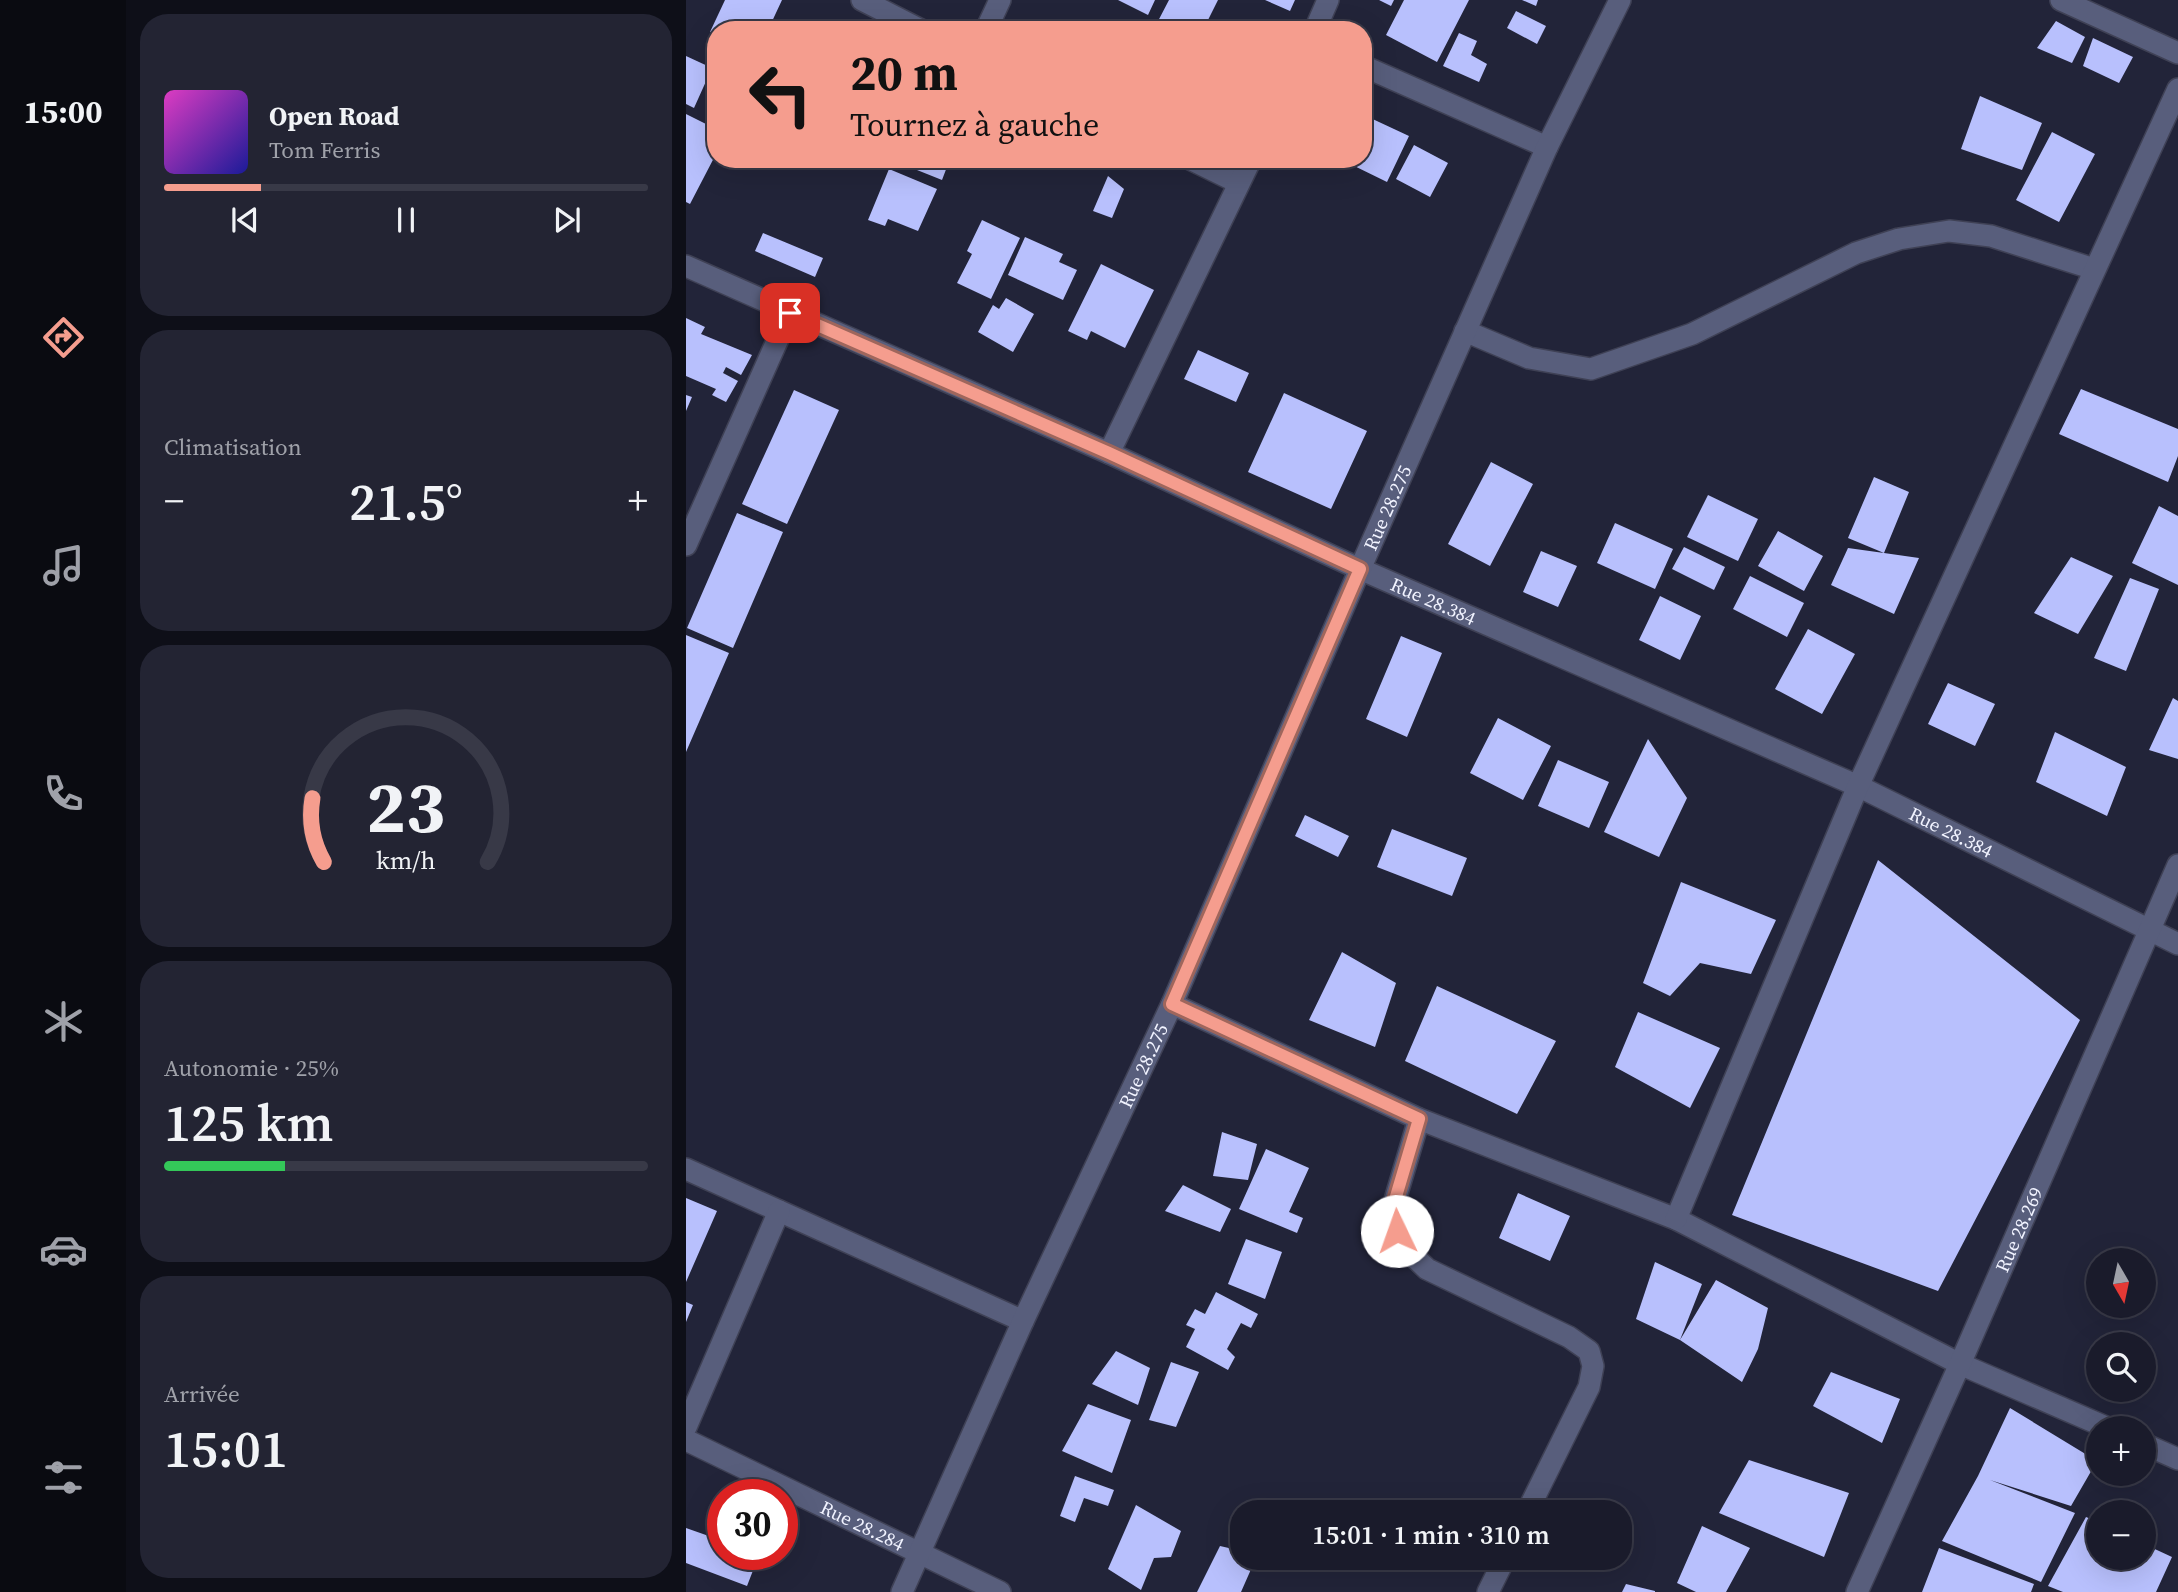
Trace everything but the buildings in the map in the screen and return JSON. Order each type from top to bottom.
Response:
[{"type":"street","points":[[863,0],[903,21]]},
{"type":"street","points":[[990,21],[1000,0]]},
{"type":"street","points":[[1319,21],[1328,0]]},
{"type":"street","name":"Rue 28.275","points":[[902,1592],[1023,1321],[1172,1004],[1360,569],[1547,147],[1620,0]]},
{"type":"street","points":[[2061,0],[2178,53]]},
{"type":"street","points":[[1372,70],[1547,147]]},
{"type":"street","points":[[1676,1219],[1858,786],[2178,89]]},
{"type":"street","points":[[1208,168],[1239,183]]},
{"type":"street","points":[[1109,453],[1246,168]]},
{"type":"street","points":[[1465,331],[1529,358],[1591,369],[1692,334],[1856,253],[1899,239],[1949,230],[1991,236],[2094,269]]},
{"type":"street","name":"Rue 28.384","points":[[686,265],[1109,453],[1360,569],[1858,786],[2178,944]]},
{"type":"street","points":[[686,545],[790,313]]},
{"type":"street","name":"Rue 28.269","points":[[1857,1592],[1960,1364],[2178,865]]},
{"type":"street","points":[[1172,1004],[1419,1119],[1676,1219],[1960,1364],[2086,1418]]},
{"type":"street","points":[[1419,1119],[1392,1210],[1397,1231],[1409,1252],[1427,1269],[1569,1337],[1589,1350],[1593,1366],[1589,1387],[1533,1500]]},
{"type":"street","points":[[686,1169],[1023,1321]]},
{"type":"street","points":[[686,1427],[779,1210]]},
{"type":"street","name":"Rue 28.284","points":[[686,1440],[1000,1592]]},
{"type":"street","points":[[2156,1449],[2178,1459]]},
{"type":"street","points":[[1488,1592],[1499,1570]]},
{"type":"route","points":[[790,313],[1109,453],[1360,569],[1172,1004],[1419,1119],[1392,1210],[1397,1231]]}]
